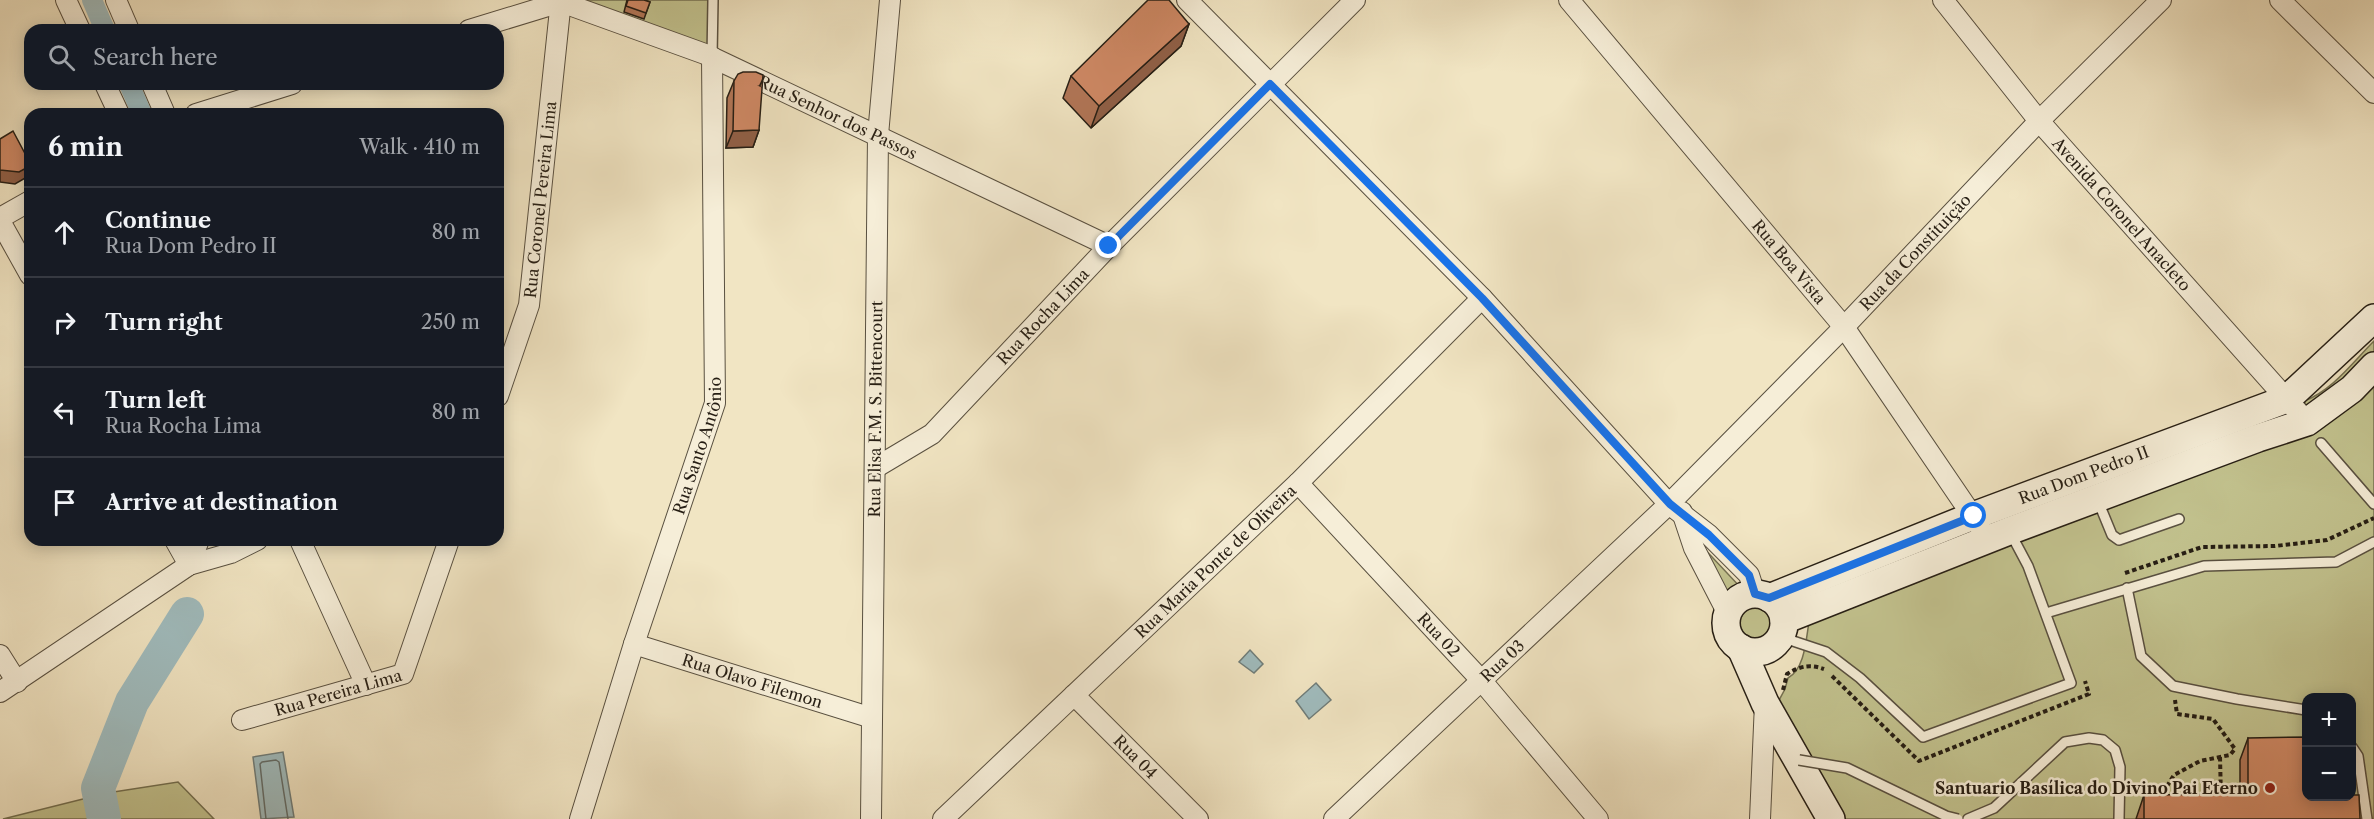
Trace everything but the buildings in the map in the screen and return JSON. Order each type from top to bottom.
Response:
[{"type":"street","points":[[66,0],[77,24]]},
{"type":"street","points":[[116,0],[126,24]]},
{"type":"street","name":"Rua Elisa F.M. S. Bittencourt","points":[[871,819],[878,135],[890,0]]},
{"type":"street","points":[[1187,0],[1482,298],[1676,508],[1709,535],[1749,575],[1762,596],[1781,611],[1766,702],[1760,819]]},
{"type":"street","name":"Rua Rocha Lima","points":[[875,468],[932,434],[1109,246],[1355,0]]},
{"type":"street","name":"Rua Boa Vista","points":[[1569,0],[1844,327],[1974,516],[1999,535]]},
{"type":"street","name":"Avenida Coronel Anacleto","points":[[1943,0],[2039,122],[2287,399],[2314,433]]},
{"type":"street","name":"Rua da Constituição","points":[[1676,508],[2039,122],[2161,0]]},
{"type":"street","points":[[2280,0],[2374,93]]},
{"type":"street","points":[[488,24],[561,1]]},
{"type":"street","name":"Rua Senhor dos Passos","points":[[561,1],[712,57],[1109,246]]},
{"type":"street","name":"Rua Coronel Pereira Lima","points":[[504,377],[529,305],[561,1]]},
{"type":"street","name":"Rua Santo Antônio","points":[[580,819],[634,644],[715,403],[712,57]]},
{"type":"street","points":[[108,90],[116,108]]},
{"type":"street","points":[[155,90],[162,108]]},
{"type":"street","points":[[215,108],[273,90]]},
{"type":"street","points":[[24,205],[0,219],[24,264]]},
{"type":"street","name":"Rua Maria Ponte de Oliveira","points":[[943,819],[1298,483],[1482,298]]},
{"type":"street","name":"Rua Dom Pedro II","points":[[1762,596],[2287,399],[2374,318]]},
{"type":"street","name":"Rua Dom Pedro II","points":[[1779,634],[1999,535],[2097,499],[2314,433],[2374,366]]},
{"type":"street","name":"Rua 02","points":[[1298,483],[1481,680],[1598,819]]},
{"type":"street","points":[[1676,508],[1728,614]]},
{"type":"street","name":"Rua 03","points":[[1334,819],[1481,680],[1676,508]]},
{"type":"street","points":[[178,546],[189,565]]},
{"type":"street","points":[[189,565],[197,546]]},
{"type":"street","points":[[0,655],[8,687],[189,565],[231,553],[244,546]]},
{"type":"street","points":[[303,546],[366,685]]},
{"type":"street","name":"Rua Pereira Lima","points":[[242,720],[403,674],[447,546]]},
{"type":"street","points":[[1762,596],[1748,595],[1736,602],[1728,614],[1727,630],[1741,648],[1766,702],[1831,819]]},
{"type":"street","points":[[1741,648],[1758,652],[1779,634]]},
{"type":"street","name":"Rua Olavo Filemon","points":[[634,644],[872,718]]},
{"type":"street","name":"Rua 04","points":[[1074,695],[1198,819]]},
{"type":"lane","points":[[712,57],[713,0]]},
{"type":"lane","points":[[2314,433],[2374,504]]},
{"type":"lane","points":[[2097,499],[2112,535],[2119,540],[2180,519]]},
{"type":"lane","points":[[1779,634],[1826,652],[1860,678],[1923,737],[2071,683],[2028,566],[1999,535]]},
{"type":"lane","points":[[2046,613],[2204,566],[2336,562],[2374,542]]},
{"type":"lane","points":[[2127,588],[2141,656],[2173,686],[2302,709]]},
{"type":"lane","points":[[1968,819],[1994,808],[2065,742],[2089,738],[2103,740],[2115,750],[2120,767],[2119,819]]},
{"type":"lane","points":[[2356,753],[2367,819]]},
{"type":"lane","points":[[1799,760],[1847,768],[1946,816],[1958,819]]},
{"type":"path","points":[[2220,757],[2221,803]]},
{"type":"path","points":[[2160,799],[2167,802]]},
{"type":"green space","points":[[564,0],[710,0],[710,53]]},
{"type":"green space","points":[[2374,341],[2374,357],[2307,407],[2304,401],[2333,383]]},
{"type":"green space","points":[[2374,383],[2374,819],[1840,819],[1777,704],[1788,678],[1794,674],[1801,661],[1809,622],[2049,530]]},
{"type":"green space","points":[[1698,542],[1743,590],[1728,600]]},
{"type":"green space","points":[[1756,607],[1767,612],[1772,623],[1767,634],[1756,639],[1745,634],[1740,623],[1745,612]]},
{"type":"green space","points":[[178,782],[214,819],[3,819],[107,793]]},
{"type":"water","points":[[1250,650],[1263,664],[1254,673],[1239,662]]},
{"type":"water","points":[[1316,683],[1331,700],[1309,719],[1296,701]]},
{"type":"water","points":[[283,752],[294,817],[261,819],[253,757]]},
{"type":"waterway","points":[[92,0],[102,24]]},
{"type":"waterway","points":[[132,90],[139,108]]},
{"type":"waterway","points":[[104,819],[98,788],[132,702],[187,614]]},
{"type":"place","name":"Santuario Basílica do Divino Pai Eterno","points":[[2270,788]]},
{"type":"route","points":[[1109,246],[1270,84],[1482,298],[1670,504],[1709,535],[1749,575],[1755,594],[1769,598],[1974,516]]}]
